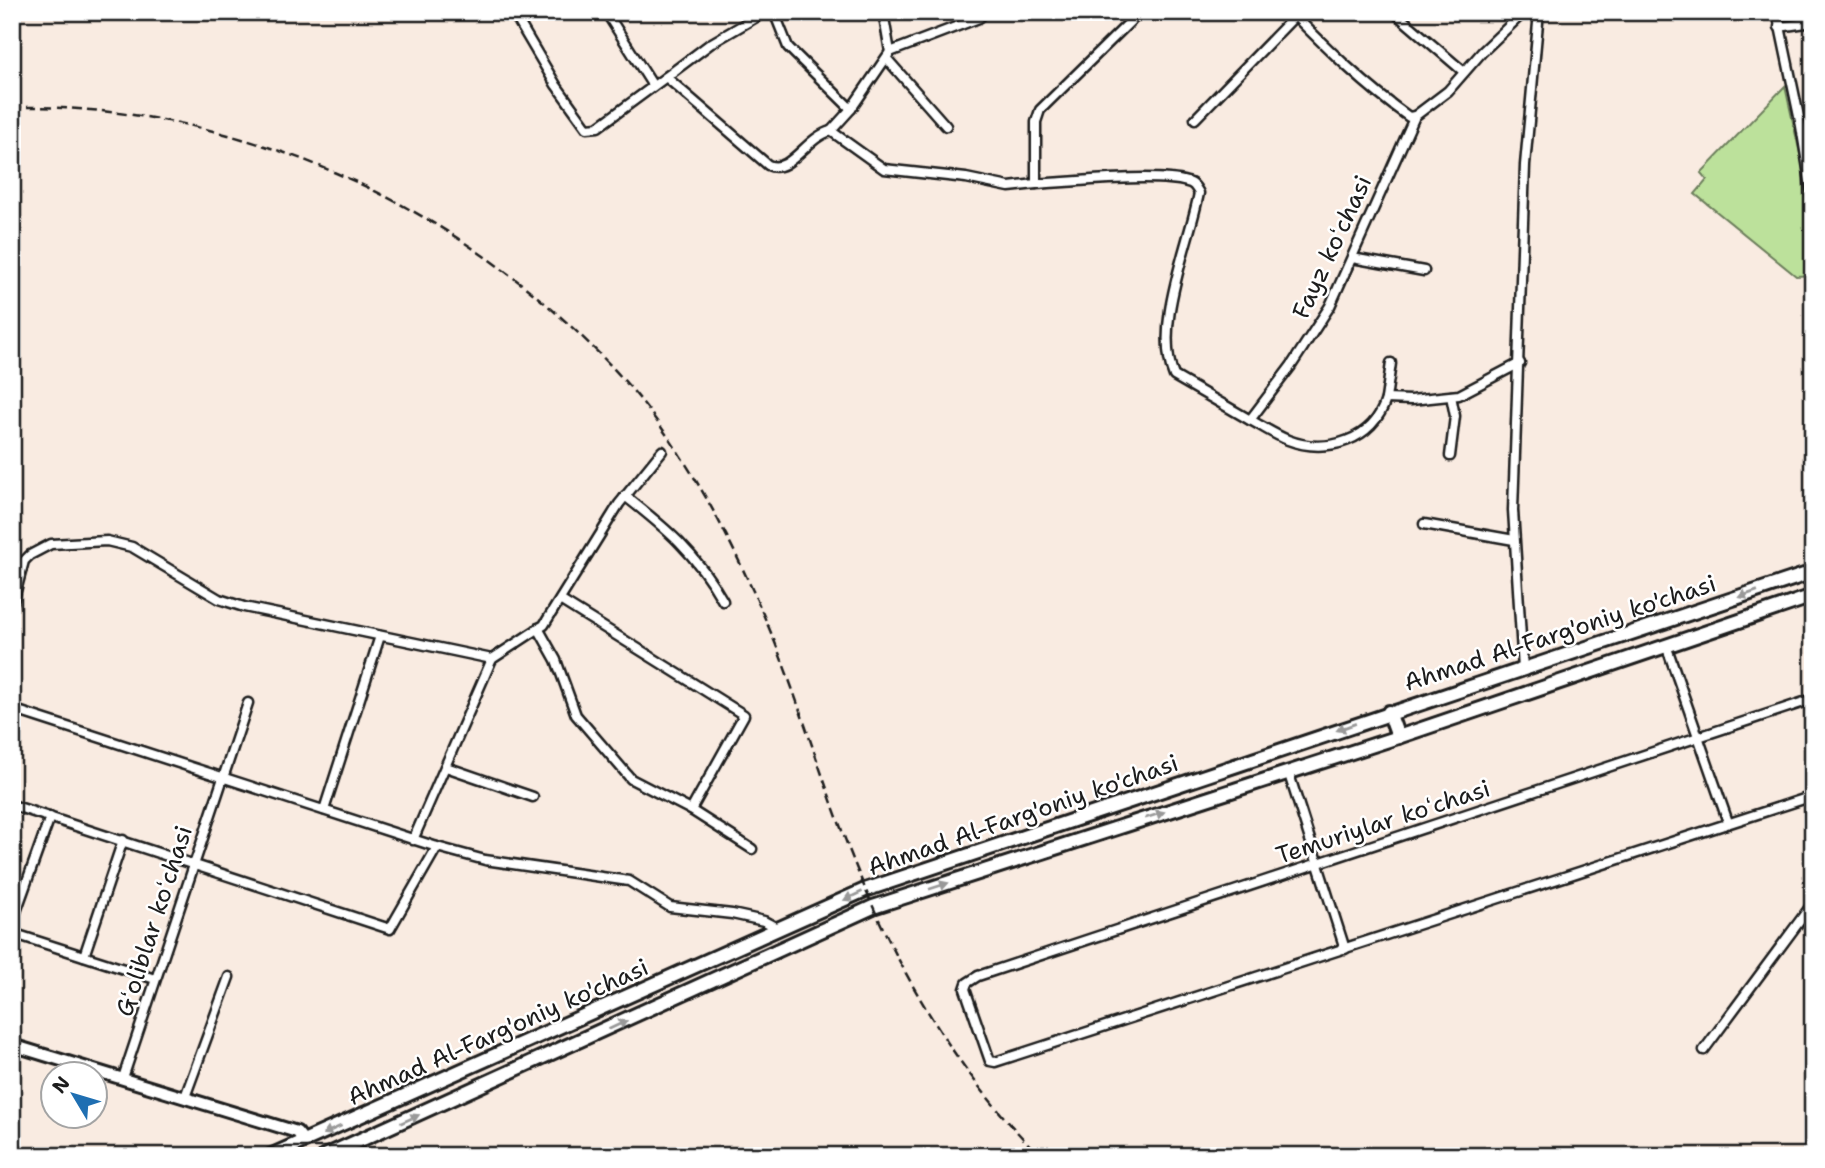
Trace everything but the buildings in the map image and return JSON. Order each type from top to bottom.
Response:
[{"type":"highway","name":"Ahmad Al-Farg'oniy ko'chasi","points":[[270,1156],[865,890],[1813,572]]},
{"type":"highway","name":"Ahmad Al-Farg'oniy ko'chasi","points":[[325,1156],[873,907],[1398,737],[1813,596]]},
{"type":"highway","points":[[1390,712],[1398,737]]},
{"type":"highway","points":[[529,1041],[539,1061]]},
{"type":"main road","points":[[12,1045],[297,1132],[305,1142]]},
{"type":"street","points":[[513,12],[556,85],[587,128],[598,127],[710,44],[765,12]]},
{"type":"street","points":[[606,12],[653,86]]},
{"type":"street","points":[[774,12],[788,47],[851,109]]},
{"type":"street","points":[[883,12],[888,55],[946,126]]},
{"type":"street","points":[[666,77],[775,169],[786,165],[818,134],[831,131],[851,109],[888,55],[979,18],[985,12]]},
{"type":"street","points":[[1037,184],[1036,122],[1040,110],[1140,12]]},
{"type":"street","points":[[1394,12],[1464,72]]},
{"type":"street","name":"Fayz koʻchasi","points":[[1250,419],[1312,335],[1352,258],[1371,209],[1415,116],[1443,96],[1524,12]]},
{"type":"street","points":[[1523,669],[1514,540],[1525,165],[1539,12]]},
{"type":"street","points":[[1777,12],[1801,126],[1813,200]]},
{"type":"street","points":[[1195,119],[1293,14],[1343,66],[1380,97],[1409,117],[1415,116]]},
{"type":"street","points":[[1779,27],[1813,22]]},
{"type":"street","points":[[1801,126],[1813,124]]},
{"type":"street","points":[[831,131],[884,169],[966,178],[1009,187],[1145,180],[1186,181],[1193,184],[1199,193],[1169,316],[1169,364],[1174,376],[1290,441],[1329,446],[1368,430],[1382,412],[1391,363]]},
{"type":"street","points":[[1352,258],[1424,271]]},
{"type":"street","points":[[1386,398],[1410,401],[1451,396],[1483,384],[1520,363]]},
{"type":"street","points":[[1450,456],[1455,416],[1451,396]]},
{"type":"street","points":[[413,840],[492,659],[538,628],[560,600],[625,496],[662,452]]},
{"type":"street","points":[[625,496],[683,542],[706,570],[723,601]]},
{"type":"street","points":[[1424,524],[1514,540]]},
{"type":"street","points":[[12,606],[24,561],[30,555],[51,544],[107,541],[132,547],[219,599],[261,612],[492,659]]},
{"type":"street","points":[[560,600],[744,715],[691,810]]},
{"type":"street","points":[[538,628],[556,660],[576,715],[631,779],[691,810],[752,849]]},
{"type":"street","points":[[324,810],[380,636]]},
{"type":"street","points":[[1666,645],[1728,822]]},
{"type":"street","name":"Temuriylar koʻchasi","points":[[1345,949],[993,1062],[965,989],[967,983],[978,976],[1813,699]]},
{"type":"street","name":"Gʻoliblar koʻchasi","points":[[122,1078],[248,703]]},
{"type":"street","points":[[12,709],[437,847],[485,860],[629,881],[670,907],[732,914],[764,921],[779,929]]},
{"type":"street","points":[[446,767],[533,797]]},
{"type":"street","points":[[1289,771],[1316,864],[1345,949],[1813,796]]},
{"type":"street","points":[[12,805],[390,929],[437,847]]},
{"type":"street","points":[[12,923],[50,817]]},
{"type":"street","points":[[84,956],[123,841]]},
{"type":"street","points":[[1704,1050],[1813,903]]},
{"type":"street","points":[[12,933],[155,979]]},
{"type":"street","points":[[185,1097],[229,977]]},
{"type":"green space","points":[[1785,86],[1802,163],[1813,275],[1796,276],[1695,194],[1707,180],[1701,173]]},
{"type":"railway","points":[[12,107],[97,111],[180,123],[261,145],[340,174],[415,212],[486,257],[552,309],[613,368],[663,429],[725,532],[774,640],[854,862],[901,964],[920,999],[963,1065],[987,1097],[1040,1156]]}]
